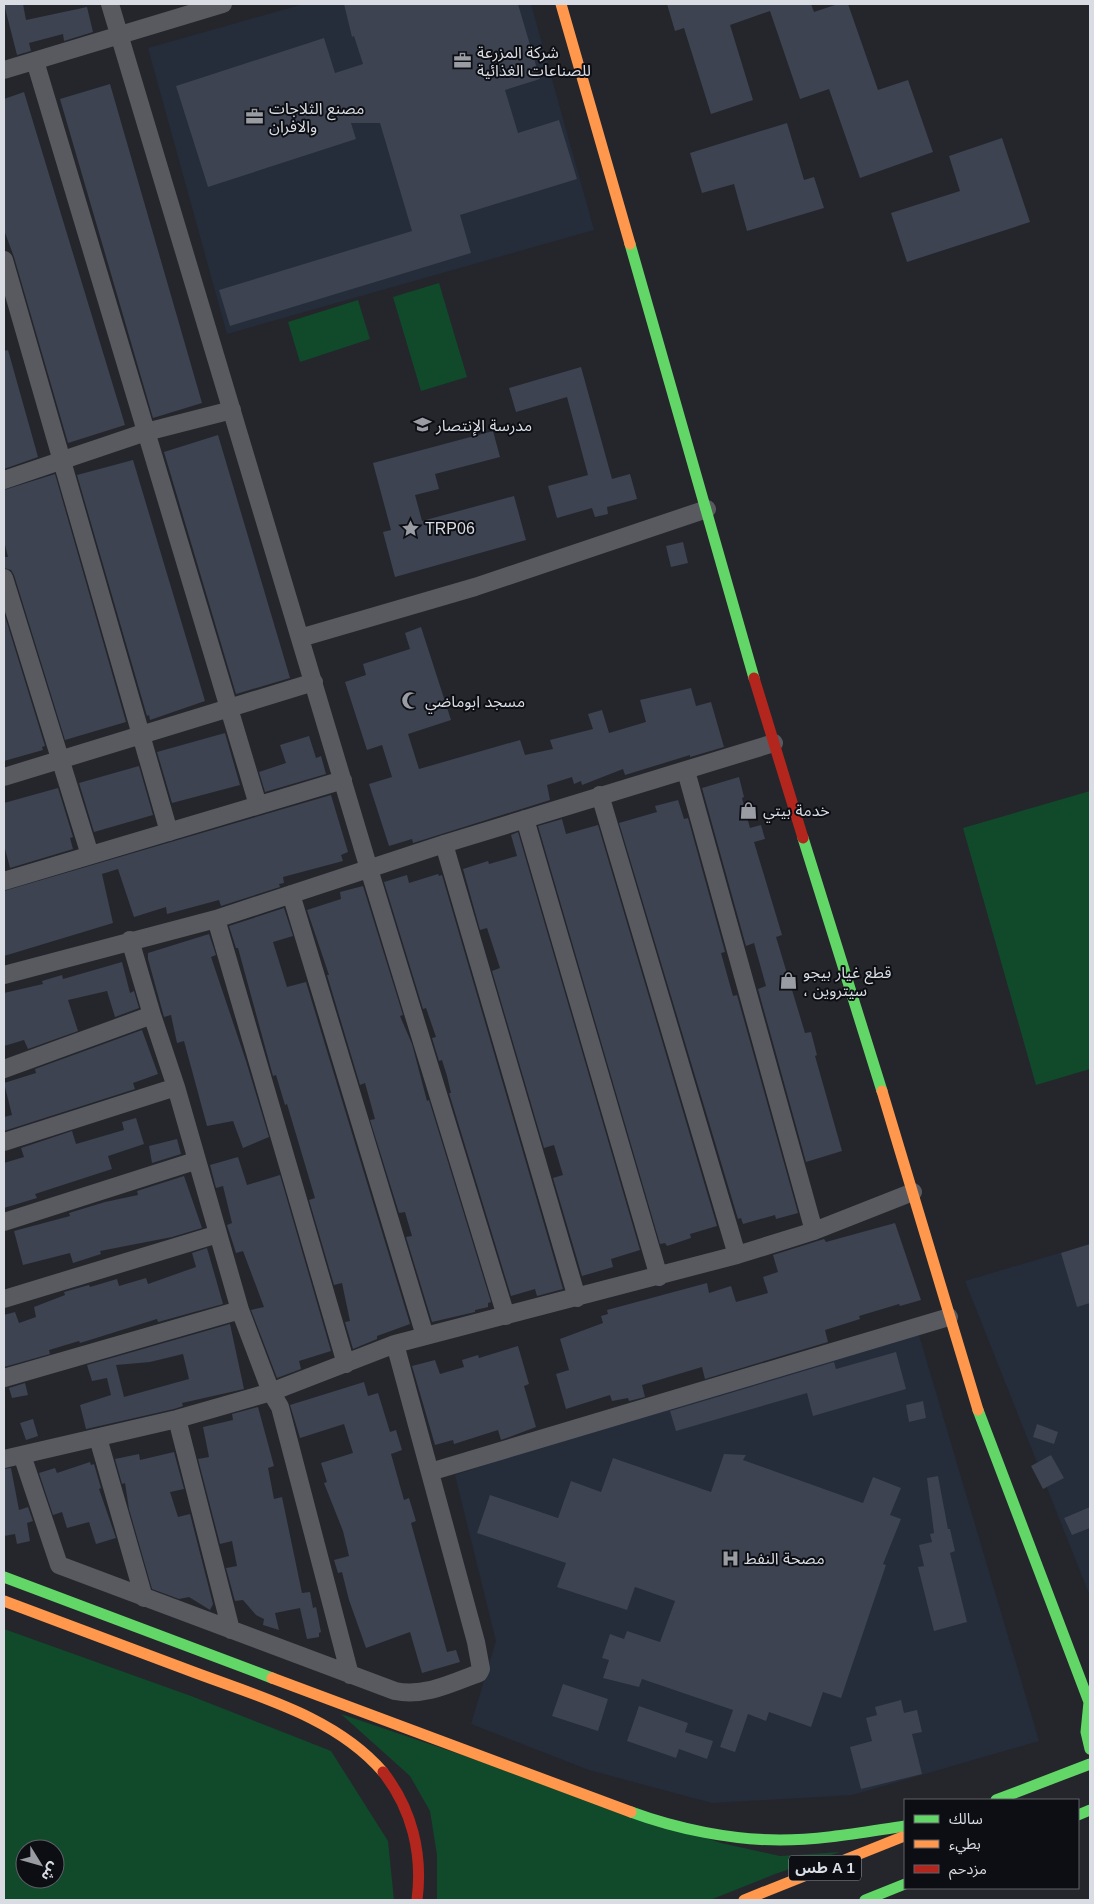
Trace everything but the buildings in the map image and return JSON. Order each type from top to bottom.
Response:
[{"type":"main road","points":[[561,4],[707,509],[738,628],[913,1192],[974,1399],[1090,1702],[1086,1732],[1090,1749]]},
{"type":"main road","points":[[4,1577],[647,1818],[712,1834],[764,1840],[816,1839],[904,1826]]},
{"type":"main road","points":[[4,1601],[283,1706],[319,1722],[356,1744],[379,1767],[406,1807],[418,1844],[420,1887],[417,1900]]},
{"type":"main road","points":[[999,1799],[1090,1764]]},
{"type":"main road","name":"طس A 1","points":[[744,1900],[904,1836]]},
{"type":"main road","name":"طس A 1","points":[[865,1900],[904,1884]]},
{"type":"street","points":[[110,4],[369,869],[506,1316]]},
{"type":"street","points":[[4,70],[223,4]]},
{"type":"street","points":[[35,61],[258,805]]},
{"type":"street","points":[[4,260],[169,832]]},
{"type":"street","points":[[4,480],[61,459],[146,432],[232,410]]},
{"type":"street","points":[[300,638],[475,586],[707,509]]},
{"type":"street","points":[[4,578],[90,855]]},
{"type":"street","points":[[4,777],[314,682]]},
{"type":"street","points":[[4,975],[130,940],[216,919],[444,844],[774,743]]},
{"type":"street","points":[[686,771],[814,1230]]},
{"type":"street","points":[[4,881],[343,780]]},
{"type":"street","points":[[600,795],[737,1255]]},
{"type":"street","points":[[525,819],[659,1277]]},
{"type":"street","points":[[444,844],[577,1298]]},
{"type":"street","points":[[291,894],[426,1336]]},
{"type":"street","points":[[216,919],[346,1364]]},
{"type":"street","points":[[130,940],[176,1087],[195,1160],[240,1310],[271,1392],[280,1408],[350,1675]]},
{"type":"street","points":[[4,1069],[152,1015]]},
{"type":"street","points":[[4,1142],[176,1087]]},
{"type":"street","points":[[4,1222],[195,1160]]},
{"type":"street","points":[[4,1459],[177,1419],[271,1392],[395,1344],[659,1277],[737,1255],[814,1230],[913,1192]]},
{"type":"street","points":[[4,1299],[218,1234]]},
{"type":"street","points":[[4,1378],[240,1310]]},
{"type":"street","points":[[430,1472],[949,1317]]},
{"type":"street","points":[[22,1455],[58,1565],[350,1675],[410,1694],[432,1690],[479,1673],[481,1669],[476,1642],[395,1344]]},
{"type":"street","points":[[177,1419],[231,1630]]},
{"type":"street","points":[[98,1438],[144,1598]]},
{"type":"shaded area","points":[[304,4],[531,4],[594,230],[227,334],[148,48]]},
{"type":"shaded area","points":[[1090,1244],[1090,1596],[965,1281]]},
{"type":"shaded area","name":"مصحة النفط","points":[[916,1325],[1039,1741],[852,1795],[712,1803],[589,1770],[471,1724],[496,1641],[455,1475]]},
{"type":"green space","points":[[439,283],[467,377],[421,391],[393,297]]},
{"type":"green space","points":[[358,300],[370,339],[300,362],[288,322]]},
{"type":"green space","points":[[1090,791],[1090,1069],[1036,1085],[963,828]]},
{"type":"green space","points":[[4,1629],[191,1696],[331,1751],[388,1841],[394,1900],[4,1900]]},
{"type":"green space","points":[[341,1714],[721,1843],[780,1856],[840,1852],[775,1874],[710,1900],[437,1900],[437,1855],[430,1811],[410,1776]]},
{"type":"traffic: fast","points":[[630,244],[754,678]]},
{"type":"traffic: fast","points":[[803,838],[882,1091]]},
{"type":"traffic: fast","points":[[978,1410],[1089,1702],[1086,1732],[1090,1749]]},
{"type":"traffic: fast","points":[[4,1577],[272,1678]]},
{"type":"traffic: fast","points":[[999,1799],[1090,1764]]},
{"type":"traffic: fast","points":[[1079,1815],[1090,1810]]},
{"type":"traffic: fast","points":[[631,1812],[667,1824],[724,1836],[780,1840],[811,1839],[904,1826]]},
{"type":"traffic: fast","points":[[865,1900],[904,1884]]},
{"type":"traffic: slow","points":[[561,4],[630,244]]},
{"type":"traffic: slow","points":[[882,1091],[978,1410]]},
{"type":"traffic: slow","points":[[4,1601],[293,1710],[342,1736],[364,1753],[383,1772]]},
{"type":"traffic: slow","points":[[272,1678],[631,1812]]},
{"type":"traffic: slow","points":[[744,1900],[902,1837]]},
{"type":"traffic: jam","points":[[754,678],[803,838]]},
{"type":"traffic: jam","points":[[383,1772],[401,1801],[413,1833],[417,1849],[417,1900]]},
{"type":"place","name":"شركة المزرعة للصناعات الغذائية","points":[[463,61]]},
{"type":"place","name":"مصنع الثلاجات والافران","points":[[255,117]]},
{"type":"place","name":"مدرسة الإنتصار","points":[[422,425]]},
{"type":"place","name":"TRP06","points":[[411,528]]},
{"type":"place","name":"مسجد ابوماضي","points":[[411,701]]},
{"type":"place","name":"خدمة بيتي","points":[[749,810]]},
{"type":"place","name":"قطع غيار بيجو ، سيتروين","points":[[789,981]]},
{"type":"place","name":"مصحة النفط","points":[[730,1558]]}]
